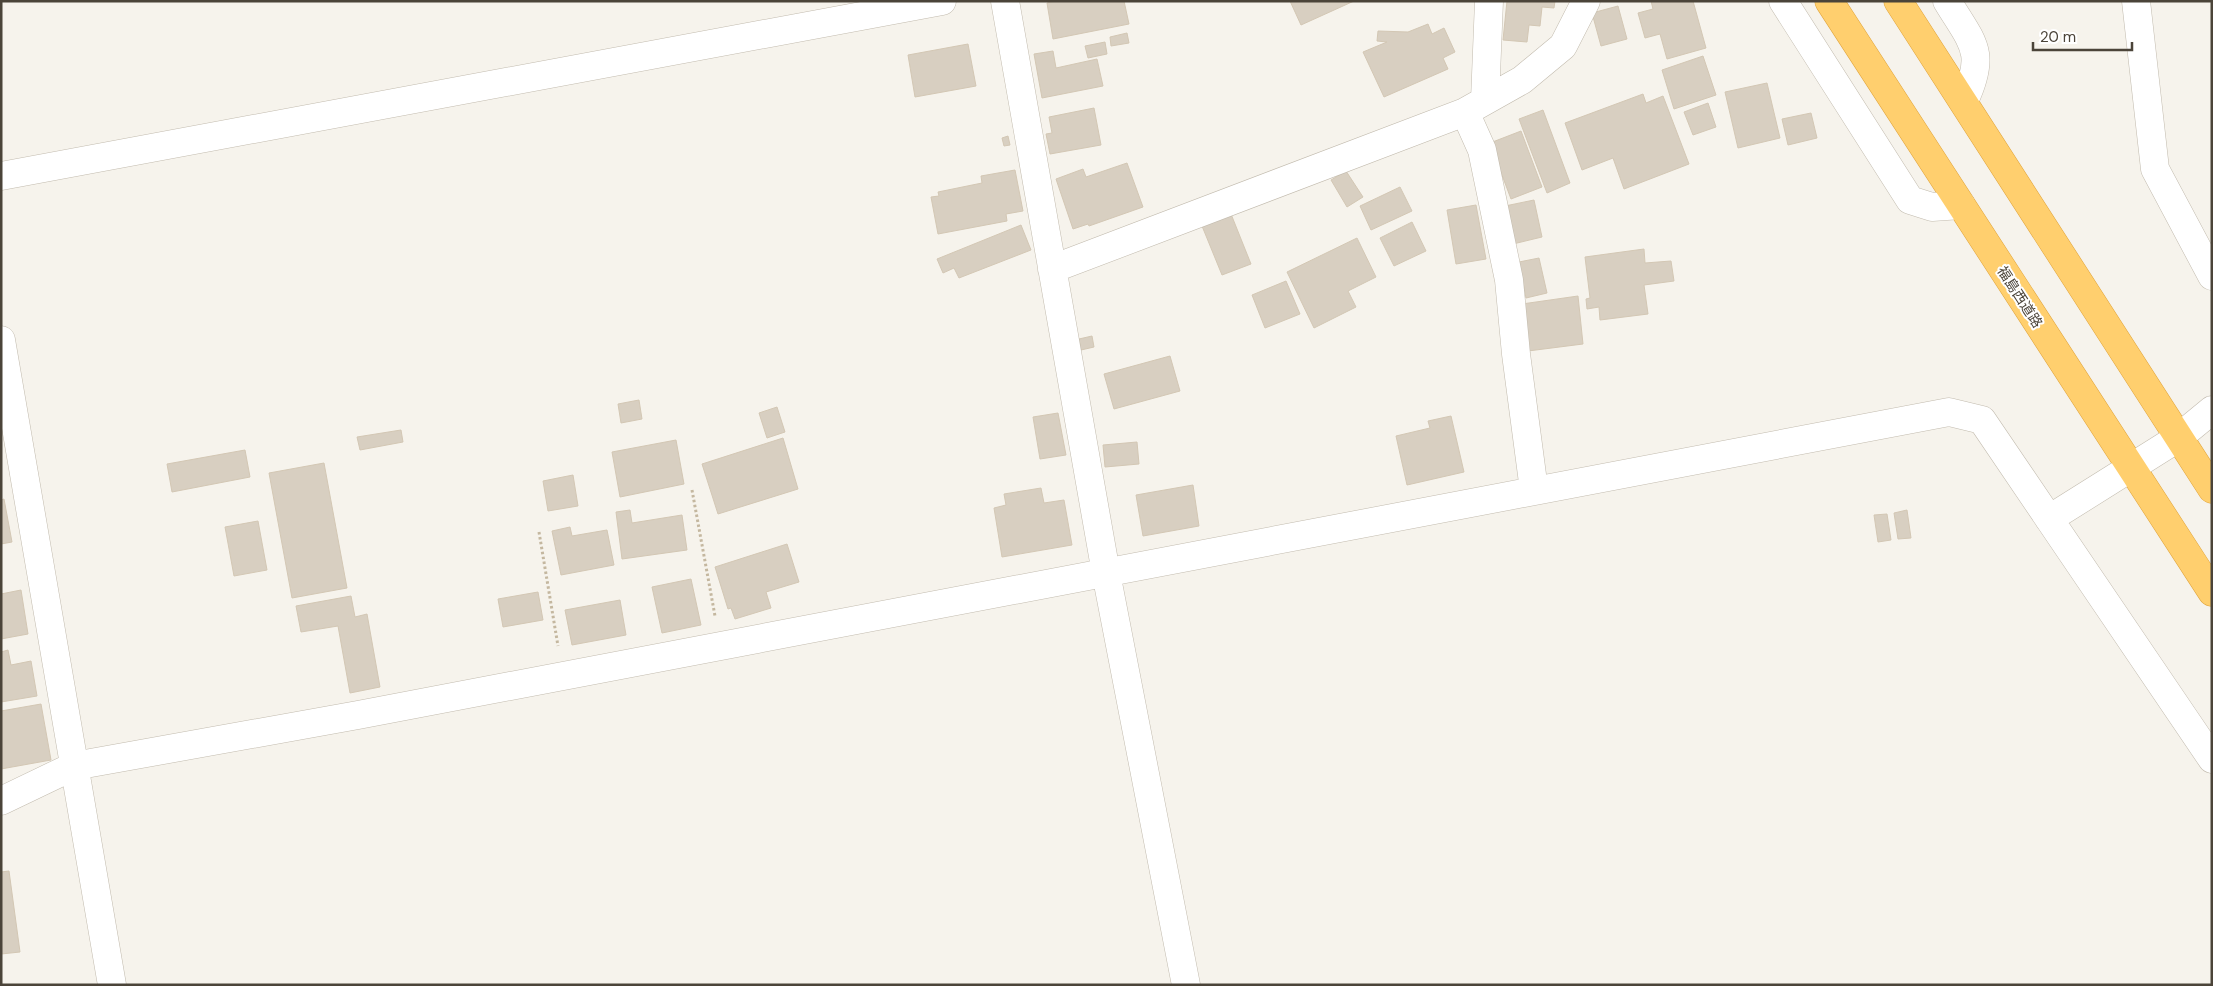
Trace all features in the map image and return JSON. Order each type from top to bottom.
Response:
[{"type":"highway","name":"福島西道路","points":[[1829,1],[2212,592]]},
{"type":"highway","points":[[1898,1],[2212,488]]},
{"type":"street","points":[[1,176],[942,1]]},
{"type":"street","points":[[1005,1],[1106,573],[1186,985]]},
{"type":"street","points":[[1489,1],[1475,106],[1482,150],[1510,280],[1516,354],[1534,490]]},
{"type":"street","points":[[1052,269],[1475,106],[1522,80],[1563,46],[1586,1]]},
{"type":"street","points":[[1783,1],[1910,200],[1932,207],[1960,205]]},
{"type":"street","points":[[1947,1],[1975,48],[1975,77],[1964,101]]},
{"type":"street","points":[[2136,1],[2155,169],[2212,276]]},
{"type":"street","points":[[1,340],[112,985]]},
{"type":"street","points":[[2049,519],[2178,438],[2212,410]]},
{"type":"street","points":[[1,801],[74,766],[562,676],[1950,412],[1982,420],[2212,759]]},
{"type":"path","points":[[692,490],[720,646]]},
{"type":"path","points":[[539,532],[562,676]]},
{"type":"building","points":[[1055,1],[1124,1],[1129,24],[1053,39],[1047,3]]},
{"type":"building","points":[[1290,1],[1354,1],[1301,25]]},
{"type":"building","points":[[1507,1],[1555,1],[1554,8],[1542,7],[1540,26],[1529,25],[1527,42],[1503,40]]},
{"type":"building","points":[[1651,1],[1693,1],[1706,48],[1667,59],[1660,34],[1645,38],[1638,13],[1653,9]]},
{"type":"building","points":[[1618,6],[1627,39],[1601,46],[1592,13]]},
{"type":"building","points":[[1428,24],[1432,34],[1444,28],[1455,52],[1443,58],[1448,69],[1384,97],[1363,52],[1387,42],[1377,41],[1378,31],[1408,32]]},
{"type":"building","points":[[1127,33],[1129,43],[1111,46],[1110,37]]},
{"type":"building","points":[[1105,42],[1107,54],[1088,58],[1085,46]]},
{"type":"building","points":[[968,44],[976,86],[915,97],[908,55]]},
{"type":"building","points":[[1053,51],[1056,68],[1097,59],[1103,86],[1042,98],[1034,54]]},
{"type":"building","points":[[1703,56],[1716,95],[1674,109],[1662,70]]},
{"type":"building","points":[[1767,83],[1780,138],[1738,148],[1725,92]]},
{"type":"building","points":[[1643,94],[1646,103],[1663,96],[1689,164],[1624,189],[1613,158],[1582,170],[1565,123]]},
{"type":"building","points":[[1708,103],[1716,127],[1693,135],[1684,112]]},
{"type":"building","points":[[1094,108],[1101,145],[1050,154],[1046,134],[1052,133],[1049,117]]},
{"type":"building","points":[[1543,110],[1570,183],[1547,193],[1519,119]]},
{"type":"building","points":[[1811,113],[1817,138],[1788,145],[1782,119]]},
{"type":"building","points":[[1521,131],[1542,187],[1511,199],[1490,143]]},
{"type":"building","points":[[1008,136],[1010,145],[1004,146],[1002,138]]},
{"type":"building","points":[[1127,163],[1143,207],[1089,226],[1088,224],[1073,229],[1056,179],[1083,169],[1086,177]]},
{"type":"building","points":[[1015,170],[1023,211],[1006,214],[1007,221],[938,234],[931,197],[939,196],[938,192],[982,183],[981,176]]},
{"type":"building","points":[[1346,171],[1363,197],[1347,207],[1331,180]]},
{"type":"building","points":[[1400,187],[1412,211],[1371,230],[1360,206]]},
{"type":"building","points":[[1534,200],[1542,237],[1513,244],[1505,206]]},
{"type":"building","points":[[1476,205],[1486,259],[1456,264],[1447,210]]},
{"type":"building","points":[[1231,214],[1251,264],[1222,275],[1202,226]]},
{"type":"building","points":[[1412,222],[1426,251],[1394,266],[1380,238]]},
{"type":"building","points":[[1021,225],[1031,250],[959,278],[954,268],[943,273],[937,259]]},
{"type":"building","points":[[1357,238],[1376,277],[1348,291],[1356,307],[1314,328],[1287,272]]},
{"type":"building","points":[[1644,249],[1645,263],[1671,261],[1674,281],[1644,285],[1648,314],[1600,320],[1599,307],[1587,309],[1586,299],[1590,298],[1585,257]]},
{"type":"building","points":[[1539,258],[1547,293],[1526,298],[1519,262]]},
{"type":"building","points":[[1286,281],[1300,314],[1265,328],[1252,295]]},
{"type":"building","points":[[1578,296],[1583,344],[1528,351],[1522,304]]},
{"type":"building","points":[[1092,336],[1094,347],[1081,350],[1079,339]]},
{"type":"building","points":[[1170,356],[1180,391],[1114,409],[1104,374]]},
{"type":"building","points":[[639,400],[642,419],[621,423],[618,404]]},
{"type":"building","points":[[777,407],[785,432],[767,438],[759,413]]},
{"type":"building","points":[[1058,413],[1066,455],[1040,459],[1033,417]]},
{"type":"building","points":[[1451,416],[1464,472],[1407,485],[1396,436],[1430,428],[1428,421]]},
{"type":"building","points":[[401,430],[403,442],[360,450],[357,437]]},
{"type":"building","points":[[783,438],[798,489],[718,514],[702,464]]},
{"type":"building","points":[[676,440],[684,484],[620,497],[612,452]]},
{"type":"building","points":[[1137,442],[1139,464],[1105,467],[1103,445]]},
{"type":"building","points":[[245,450],[250,477],[172,492],[167,464]]},
{"type":"building","points":[[324,463],[347,588],[292,598],[269,473]]},
{"type":"building","points":[[573,475],[578,506],[548,511],[543,481]]},
{"type":"building","points":[[1193,485],[1199,526],[1143,536],[1136,495]]},
{"type":"building","points":[[1041,488],[1044,503],[1064,500],[1072,545],[1002,557],[994,508],[1006,505],[1004,494]]},
{"type":"building","points":[[4,499],[12,542],[1,544],[1,500]]},
{"type":"building","points":[[630,510],[632,523],[682,515],[687,550],[622,559],[616,512]]},
{"type":"building","points":[[1907,510],[1911,538],[1898,539],[1894,513]]},
{"type":"building","points":[[1887,514],[1891,540],[1878,542],[1874,515]]},
{"type":"building","points":[[258,521],[267,570],[234,576],[225,527]]},
{"type":"building","points":[[570,527],[572,536],[607,530],[614,565],[561,575],[552,531]]},
{"type":"building","points":[[787,544],[799,582],[766,592],[771,608],[735,619],[731,608],[728,609],[715,567]]},
{"type":"building","points":[[691,579],[701,625],[662,633],[652,587]]},
{"type":"building","points":[[21,590],[28,634],[1,639],[1,594]]},
{"type":"building","points":[[538,592],[543,620],[503,627],[498,599]]},
{"type":"building","points":[[351,596],[355,617],[367,614],[380,687],[350,693],[338,626],[301,632],[296,606]]},
{"type":"building","points":[[620,600],[626,635],[572,645],[565,610]]},
{"type":"building","points":[[8,650],[11,665],[31,661],[37,696],[1,702],[1,652]]},
{"type":"building","points":[[41,704],[51,760],[1,769],[1,711]]},
{"type":"building","points":[[9,871],[20,952],[1,954],[1,872]]}]
